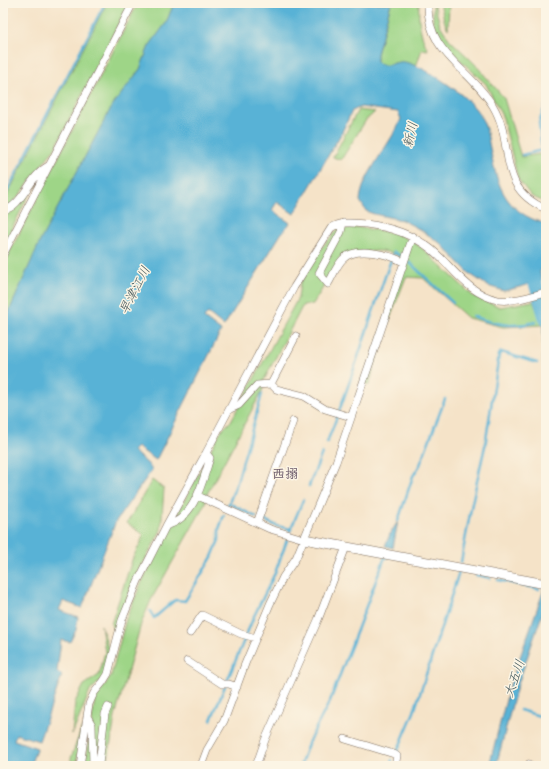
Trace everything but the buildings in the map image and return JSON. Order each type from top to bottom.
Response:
[{"type":"street","points":[[3,256],[48,166],[134,3]]},
{"type":"street","points":[[428,3],[430,26],[437,42],[451,60],[482,91],[494,107],[515,184],[524,197],[546,210]]},
{"type":"street","points":[[3,210],[9,210],[15,205],[40,170],[48,166]]},
{"type":"street","points":[[343,223],[341,232],[319,273],[328,284],[344,258],[350,255],[378,253],[392,256],[403,262]]},
{"type":"street","points":[[80,766],[89,704],[94,693],[108,674],[122,620],[138,581],[294,287],[310,259],[331,228],[343,223],[379,226],[413,236],[431,249],[463,282],[483,295],[497,300],[509,300],[545,293]]},
{"type":"street","points":[[201,766],[207,750],[224,721],[237,687],[250,636],[283,577],[296,558],[336,462],[413,236]]},
{"type":"street","points":[[271,384],[296,336]]},
{"type":"street","points":[[230,409],[239,405],[257,385],[271,384],[276,389],[304,396],[325,409],[351,417]]},
{"type":"street","points":[[257,523],[293,421]]},
{"type":"street","points":[[166,526],[176,524],[198,496],[210,458],[206,453]]},
{"type":"street","points":[[198,496],[257,523],[285,534],[304,539],[545,584]]},
{"type":"street","points":[[256,766],[265,740],[318,620],[346,547]]},
{"type":"street","points":[[190,633],[202,615],[250,636]]},
{"type":"street","points":[[187,661],[222,684],[237,687]]},
{"type":"street","points":[[101,766],[99,764],[105,714],[108,707]]},
{"type":"street","points":[[87,716],[92,724],[93,766]]},
{"type":"street","points":[[346,739],[394,754],[397,756],[395,766]]},
{"type":"green space","points":[[107,3],[129,3],[54,150],[14,202],[8,207],[3,206],[3,203]]},
{"type":"green space","points":[[138,3],[185,3],[3,338],[4,263]]},
{"type":"green space","points":[[391,3],[419,3],[420,27],[428,50],[422,49],[416,67],[439,79],[457,91],[472,106],[486,128],[396,63],[386,66],[377,62],[377,54]]},
{"type":"green space","points":[[433,3],[440,25],[449,39],[474,63],[504,98],[521,157],[540,154],[546,174],[546,203],[531,196],[518,179],[503,118],[486,84],[444,45],[433,23]]},
{"type":"green space","points":[[440,3],[449,3],[448,29],[445,23]]},
{"type":"green space","points":[[358,110],[375,112],[366,120],[341,160],[333,157]]},
{"type":"green space","points":[[37,178],[3,247],[3,213],[7,214],[15,209]]},
{"type":"green space","points":[[355,227],[396,233],[421,247],[473,296],[500,307],[533,301],[543,325],[503,327],[468,318],[423,278],[406,277],[386,329],[369,385],[364,384],[406,262],[398,256],[383,251],[367,252],[341,258],[313,304],[303,305],[264,380],[263,389],[207,494],[205,504],[151,600],[141,624],[115,717],[107,766],[85,766],[95,699],[111,676],[126,619],[141,584],[220,432],[231,421],[298,298],[300,283],[322,247],[337,230]]},
{"type":"green space","points":[[152,480],[164,489],[161,530],[135,579],[120,617],[115,635],[111,624],[132,560],[144,535],[127,523]]},
{"type":"green space","points":[[101,625],[110,653],[104,677],[90,691],[72,735],[75,702],[84,685],[99,675],[105,652]]},
{"type":"green space","points":[[82,727],[76,766],[71,766],[71,758]]},
{"type":"water","points":[[174,3],[391,3],[377,54],[377,62],[387,65],[397,62],[405,62],[423,69],[452,87],[474,107],[480,115],[486,129],[495,171],[504,194],[520,212],[546,224],[546,267],[542,268],[540,272],[542,282],[539,284],[531,285],[529,280],[527,285],[504,291],[488,286],[470,274],[440,243],[421,230],[402,220],[366,211],[360,201],[365,181],[401,119],[398,112],[361,107],[352,111],[341,134],[294,214],[277,202],[272,210],[290,223],[281,234],[224,326],[208,313],[204,318],[221,331],[156,460],[137,447],[133,451],[148,464],[152,470],[116,521],[82,608],[63,601],[59,610],[78,617],[76,630],[70,642],[61,640],[57,672],[62,675],[39,741],[16,734],[14,740],[37,748],[32,760],[32,766],[3,766],[3,325],[41,239],[112,106],[140,69],[149,46],[166,23]]},
{"type":"water","points":[[546,304],[546,385],[543,363],[543,325],[537,307]]},
{"type":"water","points":[[398,521],[393,548],[385,546],[390,534]]},
{"type":"water","points":[[546,578],[546,603],[516,690],[496,766],[489,766],[509,688],[543,592]]},
{"type":"waterway","points":[[3,199],[105,3]]},
{"type":"waterway","points":[[522,155],[542,150],[539,123],[546,104]]},
{"type":"waterway","points":[[542,151],[546,167]]},
{"type":"waterway","points":[[327,442],[345,395],[394,252],[400,256]]},
{"type":"waterway","points":[[409,262],[453,303]]},
{"type":"waterway","name":"大五川","points":[[528,268],[536,285],[546,319]]},
{"type":"waterway","points":[[473,316],[496,323],[512,325],[536,322]]},
{"type":"waterway","points":[[461,562],[485,446],[499,355],[501,352],[537,363]]},
{"type":"waterway","points":[[229,503],[237,482],[262,394]]},
{"type":"waterway","points":[[398,521],[413,476],[420,465],[445,399]]},
{"type":"waterway","points":[[309,486],[322,453]]},
{"type":"waterway","points":[[290,531],[303,500]]},
{"type":"waterway","points":[[228,505],[229,503],[256,517]]},
{"type":"waterway","points":[[150,611],[154,618],[175,600],[185,601],[212,557],[219,540],[219,529],[224,515]]},
{"type":"waterway","points":[[262,519],[277,526],[291,529]]},
{"type":"waterway","points":[[211,720],[254,616],[275,573],[287,540]]},
{"type":"waterway","points":[[300,766],[309,741],[330,701],[385,557],[387,558]]},
{"type":"waterway","points":[[397,752],[414,712],[459,572]]},
{"type":"waterway","points":[[476,575],[490,578]]},
{"type":"waterway","points":[[498,580],[539,589]]},
{"type":"waterway","points":[[520,710],[546,718]]},
{"type":"waterway","points":[[390,766],[392,760]]},
{"type":"district","name":"西搦","points":[[285,475]]},
{"type":"water label","name":"新川","points":[[412,135]]},
{"type":"water label","name":"早津江川","points":[[136,291]]}]
